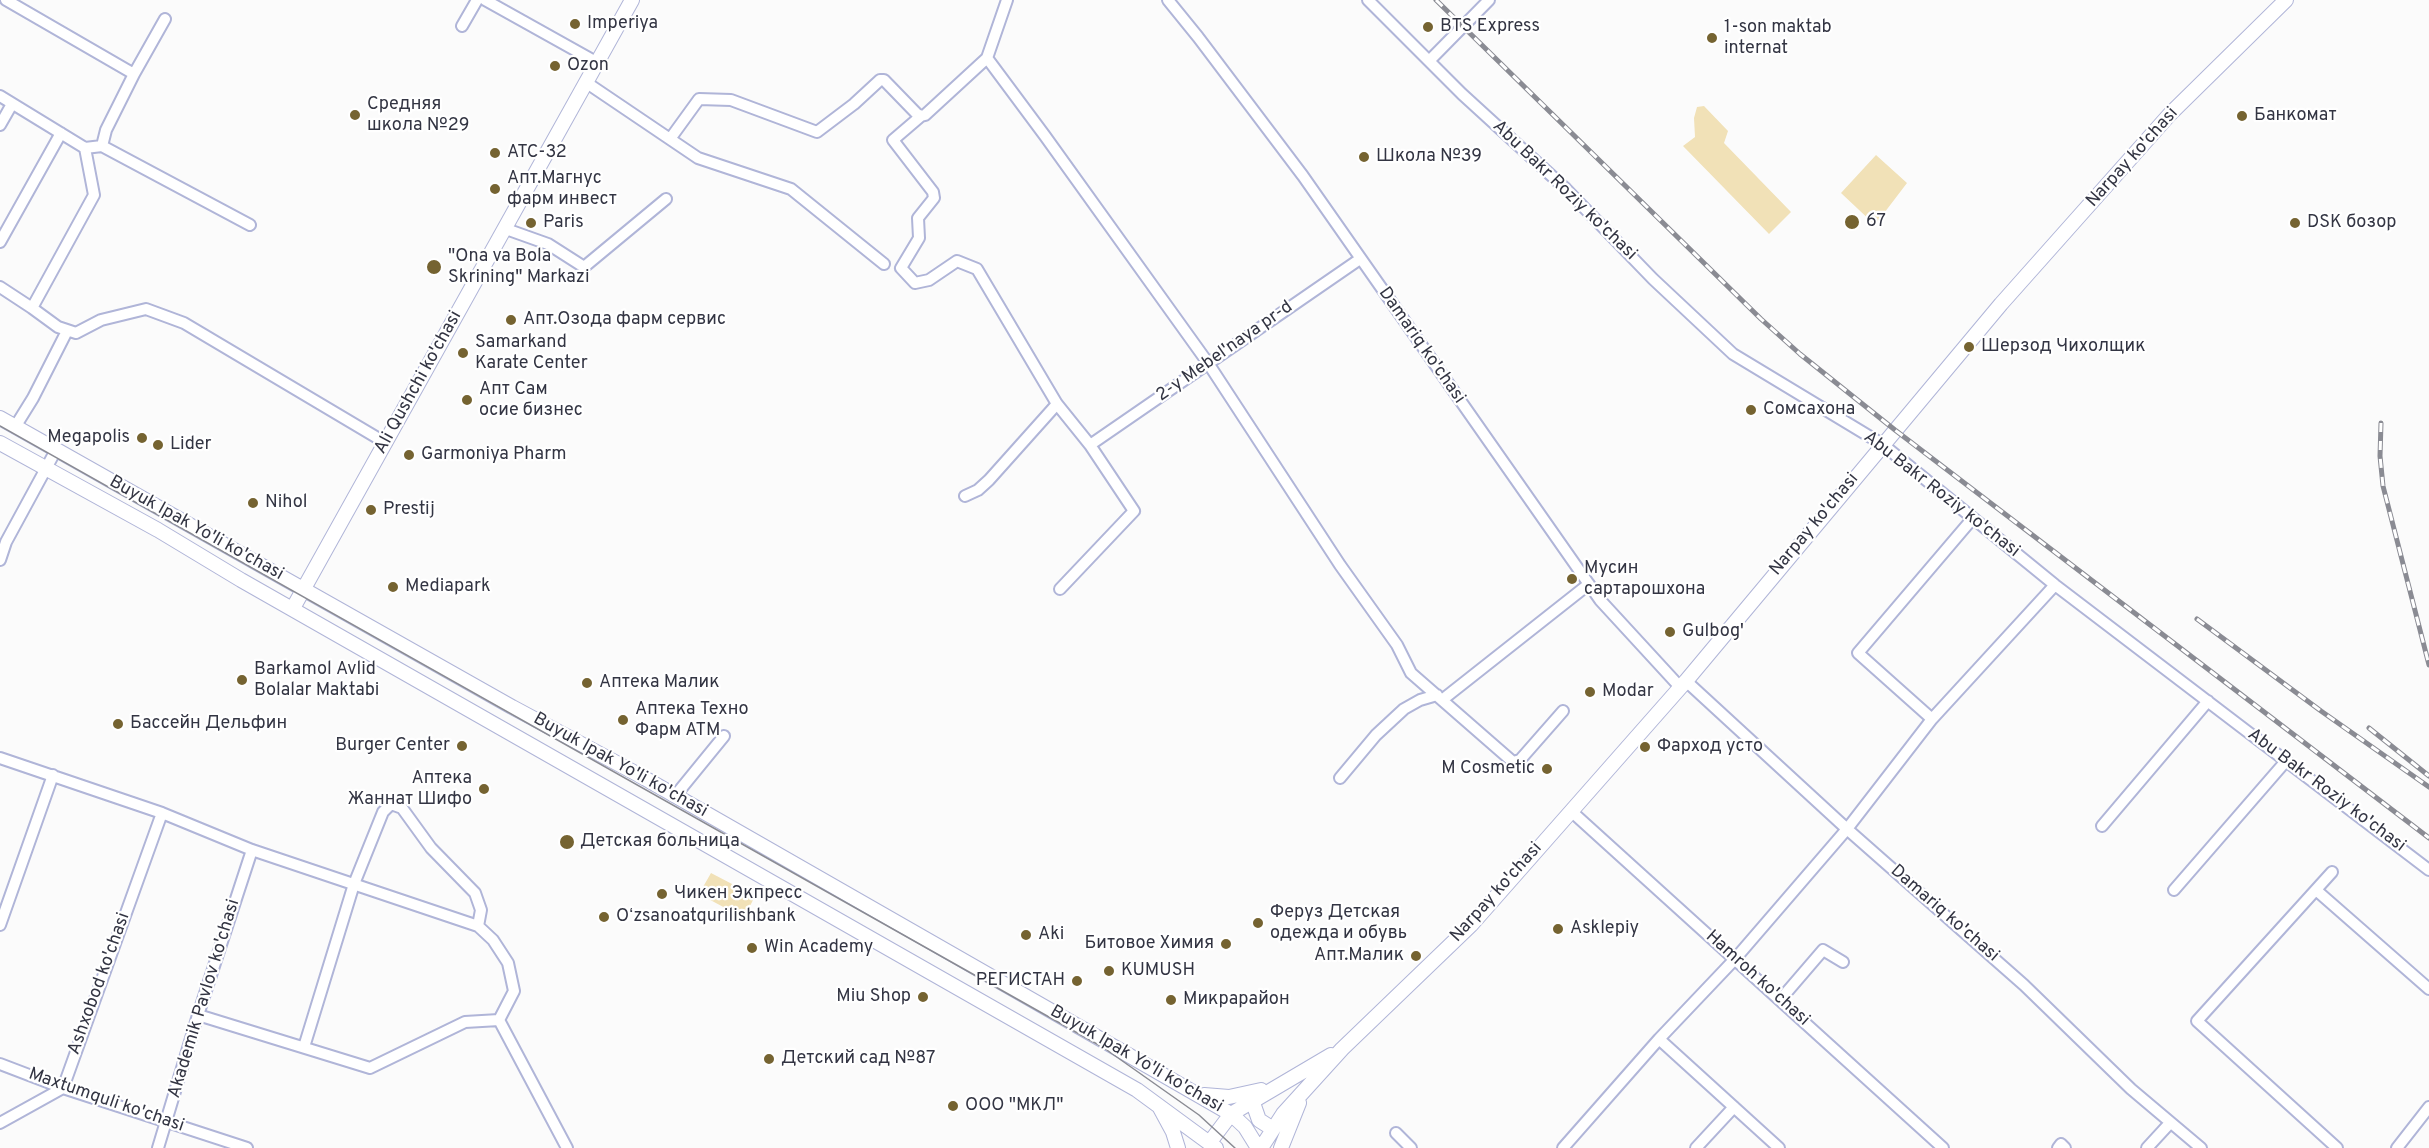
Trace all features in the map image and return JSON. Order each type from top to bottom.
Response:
[{"type":"main road","name":"Ali Qushchi ko'chasi","points":[[293,608],[632,0]]},
{"type":"main road","name":"Narpay ko'chasi","points":[[1260,1148],[1283,1114],[1342,1049],[1472,925],[1683,684],[2001,304],[2170,114],[2286,0]]},
{"type":"main road","name":"Buyuk Ipak Yo'li ko'chasi","points":[[0,418],[675,796],[1197,1094],[1231,1114],[1245,1127],[1260,1148]]},
{"type":"main road","name":"Buyuk Ipak Yo'li ko'chasi","points":[[0,443],[46,467],[1137,1090],[1211,1146]]},
{"type":"main road","name":"Narpay ko'chasi","points":[[1211,1146],[1231,1114],[1342,1049]]},
{"type":"main road","points":[[1197,1094],[1229,1097],[1244,1095],[1286,1081]]},
{"type":"main road","points":[[1281,1148],[1293,1115],[1307,1088]]},
{"type":"main road","points":[[1252,1100],[1259,1120],[1273,1129]]},
{"type":"main road","points":[[1159,1106],[1173,1132],[1178,1148]]},
{"type":"street","points":[[6,0],[134,74]]},
{"type":"street","points":[[462,26],[477,0]]},
{"type":"street","points":[[485,0],[598,63]]},
{"type":"street","points":[[1007,0],[987,58],[930,111],[893,140],[933,192],[934,198],[918,218],[919,238],[901,268],[915,283],[929,280],[957,261],[977,269],[1057,404],[1090,445],[1134,511],[1060,589]]},
{"type":"street","name":"Damariq ko'chasi","points":[[1168,0],[1296,166],[1600,600],[1683,684],[2024,985],[2131,1089],[2201,1148]]},
{"type":"street","name":"Abu Bakr Roziy ko'chasi","points":[[1368,0],[1429,61],[1566,189],[1653,279],[1733,354],[1882,444],[2055,585],[2429,870]]},
{"type":"street","points":[[1429,61],[1489,0]]},
{"type":"street","points":[[102,146],[105,130],[165,19]]},
{"type":"street","points":[[987,58],[1208,363],[1340,565],[1397,645],[1411,673],[1513,762],[1520,760],[1563,711]]},
{"type":"street","points":[[670,139],[699,99],[731,100],[817,132],[854,104],[880,80],[884,80],[921,116]]},
{"type":"street","points":[[587,83],[698,158],[791,189],[884,264]]},
{"type":"street","points":[[0,96],[85,148],[102,146],[250,225]]},
{"type":"street","points":[[0,125],[12,104]]},
{"type":"street","points":[[0,242],[61,133]]},
{"type":"street","points":[[32,308],[94,195],[85,148]]},
{"type":"street","points":[[506,229],[548,244],[584,267],[666,199]]},
{"type":"street","name":"2-y Mebel'naya pr-d","points":[[1090,445],[1360,259]]},
{"type":"street","points":[[0,287],[58,327],[76,333],[101,320],[147,309],[184,323],[386,443]]},
{"type":"street","points":[[15,427],[33,398],[67,331]]},
{"type":"street","points":[[965,496],[978,490],[988,480],[1057,404]]},
{"type":"street","points":[[0,560],[6,542],[56,450]]},
{"type":"street","points":[[1932,719],[1858,653],[1973,518]]},
{"type":"street","points":[[1340,778],[1376,735],[1404,710],[1420,700],[1439,698],[1589,584]]},
{"type":"street","points":[[1563,1148],[1659,1039],[1735,958],[1847,829],[1932,719],[2055,585]]},
{"type":"street","points":[[2102,826],[2208,701]]},
{"type":"street","points":[[675,796],[724,736]]},
{"type":"street","points":[[0,758],[162,813],[252,850],[478,926],[493,940],[508,963],[514,991],[499,1020]]},
{"type":"street","points":[[2174,890],[2286,761]]},
{"type":"street","points":[[0,925],[53,775]]},
{"type":"street","points":[[304,1047],[354,884],[383,812],[391,804],[402,808],[432,848],[475,894],[481,910],[478,926]]},
{"type":"street","name":"Hamroh ko'chasi","points":[[1571,812],[1735,958],[1942,1148]]},
{"type":"street","name":"Ashxobod ko'chasi","points":[[63,1088],[162,813]]},
{"type":"street","name":"Akademik Pavlov ko'chasi","points":[[158,1148],[198,1014],[252,850]]},
{"type":"street","points":[[2332,872],[2197,1022],[2337,1148]]},
{"type":"street","points":[[2316,890],[2429,989]]},
{"type":"street","points":[[1780,999],[1823,950],[1843,962]]},
{"type":"street","points":[[198,1014],[370,1068],[465,1022],[499,1020]]},
{"type":"street","points":[[499,1020],[567,1148]]},
{"type":"street","points":[[1659,1039],[1779,1148]]},
{"type":"street","name":"Maxtumquli ko'chasi","points":[[0,1064],[63,1088],[247,1148]]},
{"type":"street","points":[[0,1123],[63,1088]]},
{"type":"street","points":[[1696,1148],[1734,1107]]},
{"type":"street","points":[[2397,1148],[2429,1107]]},
{"type":"street","points":[[2147,1148],[2170,1123]]},
{"type":"street","points":[[1396,1133],[1411,1148]]},
{"type":"street","points":[[2058,1148],[2061,1144],[2065,1148]]},
{"type":"shaded area","points":[[1704,106],[1728,131],[1724,143],[1791,212],[1769,234],[1683,146],[1695,137],[1694,118],[1697,107]]},
{"type":"shaded area","points":[[1876,155],[1907,183],[1875,225],[1841,193]]},
{"type":"shaded area","points":[[711,873],[755,896],[744,918],[699,894]]},
{"type":"tram line","points":[[0,426],[1104,1048],[1199,1115],[1235,1148]]},
{"type":"railway","points":[[1436,0],[1761,319],[1800,354],[1895,430],[2429,838]]},
{"type":"railway","points":[[2381,423],[2380,456],[2383,486],[2429,665]]},
{"type":"railway","points":[[2197,619],[2429,787]]},
{"type":"railway","points":[[2369,728],[2429,776]]},
{"type":"place","name":"Imperiya","points":[[575,24]]},
{"type":"place","name":"BTS Express","points":[[1428,27]]},
{"type":"place","name":"1-son maktab internat","points":[[1712,38]]},
{"type":"place","name":"Ozon","points":[[555,66]]},
{"type":"place","name":"Средняя школа №29","points":[[355,115]]},
{"type":"place","name":"Банкомат","points":[[2242,116]]},
{"type":"place","name":"АТС-32","points":[[495,153]]},
{"type":"place","name":"Школа №39","points":[[1364,157]]},
{"type":"place","name":"Апт.Магнус фарм инвест","points":[[495,189]]},
{"type":"place","name":"67","points":[[1852,222]]},
{"type":"place","name":"Paris","points":[[531,223]]},
{"type":"place","name":"DSK бозор","points":[[2295,223]]},
{"type":"place","name":"\"Ona va Bola Skrining\" Markazi","points":[[434,267]]},
{"type":"place","name":"Апт.Озода фарм сервис","points":[[511,320]]},
{"type":"place","name":"Шерзод Чихолщик","points":[[1969,347]]},
{"type":"place","name":"Samarkand Karate Center","points":[[463,353]]},
{"type":"place","name":"Апт Сам осие бизнес","points":[[467,400]]},
{"type":"place","name":"Сомсахона","points":[[1751,410]]},
{"type":"place","name":"Megapolis","points":[[142,438]]},
{"type":"place","name":"Lider","points":[[158,445]]},
{"type":"place","name":"Garmoniya Pharm","points":[[409,455]]},
{"type":"place","name":"Nihol","points":[[253,503]]},
{"type":"place","name":"Prestij","points":[[371,510]]},
{"type":"place","name":"Мусин сартарошхона","points":[[1572,579]]},
{"type":"place","name":"Mediapark","points":[[393,587]]},
{"type":"place","name":"Gulbog'","points":[[1670,632]]},
{"type":"place","name":"Barkamol Avlid Bolalar Maktabi","points":[[242,680]]},
{"type":"place","name":"Аптека Малик","points":[[587,683]]},
{"type":"place","name":"Modar","points":[[1590,692]]},
{"type":"place","name":"Аптека Техно Фарм АТМ","points":[[623,720]]},
{"type":"place","name":"Бассейн Дельфин","points":[[118,724]]},
{"type":"place","name":"Burger Center","points":[[462,746]]},
{"type":"place","name":"Фарход усто","points":[[1645,747]]},
{"type":"place","name":"M Cosmetic","points":[[1547,769]]},
{"type":"place","name":"Аптека Жаннат Шифо","points":[[484,789]]},
{"type":"place","name":"Детская больница","points":[[567,842]]},
{"type":"place","name":"Чикен Экпресс","points":[[662,894]]},
{"type":"place","name":"Oʻzsanoatqurilishbank","points":[[604,917]]},
{"type":"place","name":"Феруз Детская одежда и обувь","points":[[1258,923]]},
{"type":"place","name":"Asklepiy","points":[[1558,929]]},
{"type":"place","name":"Aki","points":[[1026,935]]},
{"type":"place","name":"Битовое Химия","points":[[1226,944]]},
{"type":"place","name":"Win Academy","points":[[752,948]]},
{"type":"place","name":"Апт.Малик","points":[[1416,956]]},
{"type":"place","name":"KUMUSH","points":[[1109,971]]},
{"type":"place","name":"РЕГИСТАН","points":[[1077,981]]},
{"type":"place","name":"Miu Shop","points":[[923,997]]},
{"type":"place","name":"Микрарайон","points":[[1171,1000]]},
{"type":"place","name":"Детский сад №87","points":[[769,1059]]},
{"type":"place","name":"ООО \"МКЛ\"","points":[[953,1106]]}]
